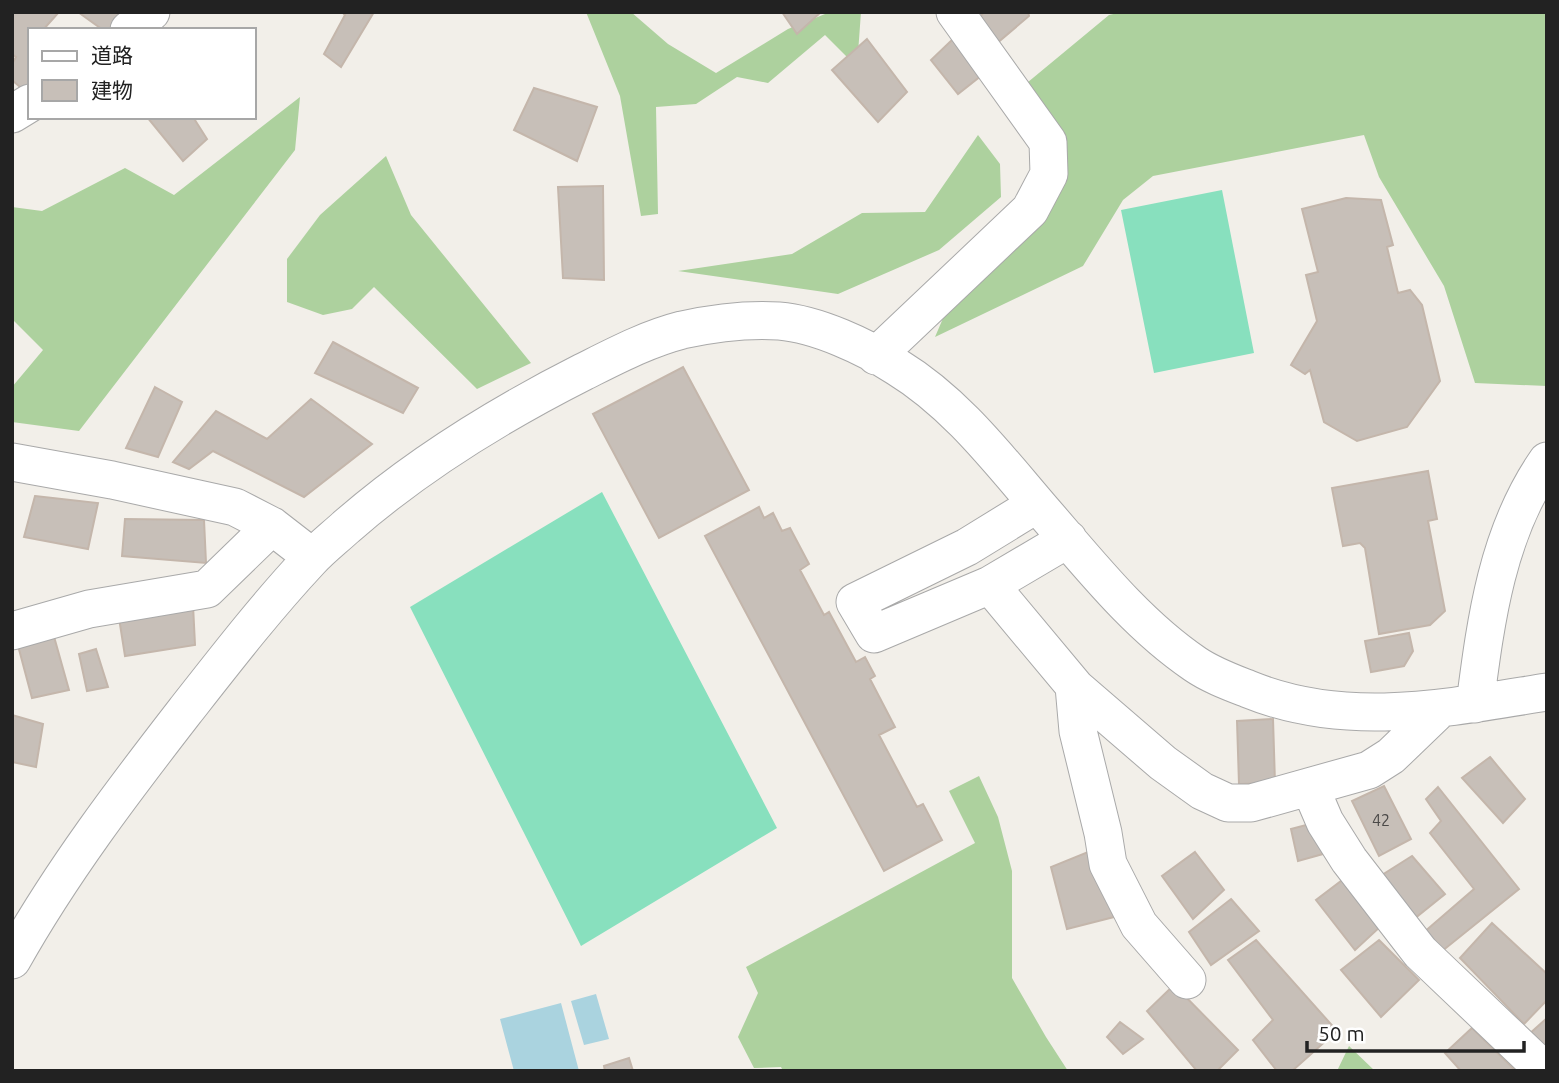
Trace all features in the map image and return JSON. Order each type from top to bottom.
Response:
[{"type":"street","points":[[131,28],[151,12]]},
{"type":"street","points":[[877,356],[1030,210],[1049,174],[1048,142],[955,12]]},
{"type":"street","points":[[12,114],[28,104]]},
{"type":"street","points":[[12,960],[64,874],[119,796],[210,679],[312,557],[379,499],[484,426],[631,348],[678,331],[726,322],[786,321],[835,337],[900,368],[971,428],[1148,625],[1196,664],[1227,681],[1264,696],[1352,713],[1405,712],[1547,692]]},
{"type":"street","points":[[12,461],[235,507],[272,526],[312,557]]},
{"type":"street","points":[[990,584],[1074,686],[1163,763],[1202,792],[1228,803],[1251,803],[1369,770],[1458,706],[1487,615],[1499,564],[1517,516],[1547,461]]},
{"type":"street","points":[[1037,504],[967,547],[855,602],[874,634],[990,584],[1068,539]]},
{"type":"street","points":[[12,631],[89,609],[207,589],[272,526]]},
{"type":"street","points":[[1074,686],[1077,731],[1108,864],[1139,925],[1187,980]]},
{"type":"street","points":[[1310,787],[1325,822],[1349,860],[1420,952],[1545,1071]]},
{"type":"green space","points":[[586,12],[631,12],[668,44],[716,73],[788,29],[830,12],[861,12],[857,67],[825,35],[768,83],[737,77],[696,104],[656,107],[658,214],[641,216],[620,96]]},
{"type":"green space","points":[[1122,12],[1547,12],[1547,386],[1475,383],[1444,286],[1379,177],[1364,135],[1153,176],[1123,200],[1083,266],[935,337],[953,295],[1025,234],[1039,155],[1004,102],[1109,15]]},
{"type":"green space","points":[[300,97],[295,150],[79,431],[12,422],[12,387],[43,350],[12,319],[12,207],[42,211],[125,168],[174,195]]},
{"type":"green space","points":[[978,135],[1000,164],[1001,197],[939,250],[838,294],[678,271],[792,254],[862,213],[925,212]]},
{"type":"green space","points":[[386,156],[411,215],[531,363],[477,389],[374,287],[352,309],[323,315],[287,302],[287,259],[320,215]]},
{"type":"green space","points":[[1222,190],[1254,353],[1154,373],[1121,210]]},
{"type":"green space","points":[[602,492],[777,828],[581,946],[410,607]]},
{"type":"green space","points":[[979,776],[998,817],[1012,871],[1012,978],[1068,1071],[783,1071],[781,1067],[754,1068],[738,1037],[758,993],[746,967],[975,843],[949,791]]},
{"type":"green space","points":[[1349,1046],[1375,1071],[1337,1071]]},
{"type":"water","points":[[596,994],[609,1039],[584,1045],[571,1001]]},
{"type":"water","points":[[561,1003],[579,1071],[514,1071],[500,1019]]},
{"type":"building","points":[[12,12],[59,12],[45,28],[28,28],[27,93],[12,80],[12,64],[16,57],[12,54]]},
{"type":"building","points":[[78,12],[123,12],[111,28],[100,28]]},
{"type":"building","points":[[342,12],[374,12],[341,67],[324,54],[345,15]]},
{"type":"building","points":[[782,12],[821,12],[797,34]]},
{"type":"building","points":[[984,12],[1028,12],[1029,16],[996,44],[977,21]]},
{"type":"building","points":[[867,39],[907,92],[878,122],[832,70]]},
{"type":"building","points":[[953,39],[982,75],[958,94],[931,60]]},
{"type":"building","points":[[534,88],[597,107],[577,161],[514,130]]},
{"type":"building","points":[[149,119],[194,119],[207,139],[183,161]]},
{"type":"building","points":[[603,186],[604,280],[563,278],[558,187]]},
{"type":"building","points":[[1346,198],[1381,200],[1393,245],[1387,247],[1398,293],[1410,290],[1422,305],[1440,381],[1407,427],[1357,441],[1324,422],[1310,370],[1305,374],[1291,365],[1317,321],[1306,275],[1318,272],[1302,209]]},
{"type":"building","points":[[333,342],[418,388],[403,413],[315,373]]},
{"type":"building","points":[[683,367],[749,490],[659,538],[593,414]]},
{"type":"building","points":[[155,387],[182,402],[158,457],[126,448]]},
{"type":"building","points":[[311,399],[372,444],[304,497],[213,451],[189,469],[173,462],[216,411],[267,439]]},
{"type":"building","points":[[1428,471],[1437,519],[1428,521],[1445,611],[1430,625],[1379,634],[1365,548],[1360,543],[1343,546],[1332,488]]},
{"type":"building","points":[[35,496],[98,503],[88,549],[24,537]]},
{"type":"building","points":[[759,507],[764,518],[773,513],[782,531],[790,528],[809,564],[800,570],[824,615],[829,612],[856,662],[865,657],[875,676],[870,679],[895,727],[879,735],[917,807],[923,804],[942,840],[884,871],[705,536]]},
{"type":"building","points":[[125,519],[204,520],[206,563],[122,556]]},
{"type":"building","points":[[193,605],[195,645],[125,656],[119,618]]},
{"type":"building","points":[[53,633],[69,690],[32,698],[16,638]]},
{"type":"building","points":[[1409,633],[1413,651],[1404,666],[1371,672],[1365,641]]},
{"type":"building","points":[[96,649],[108,687],[87,691],[79,654]]},
{"type":"building","points":[[12,715],[43,724],[36,767],[12,762]]},
{"type":"building","points":[[1273,719],[1275,783],[1239,784],[1237,721]]},
{"type":"building","points":[[1490,757],[1525,799],[1503,823],[1462,778]]},
{"type":"building","points":[[1384,786],[1411,839],[1379,856],[1352,801]]},
{"type":"building","points":[[1438,787],[1519,889],[1441,952],[1423,933],[1474,889],[1430,833],[1441,821],[1426,799]]},
{"type":"building","points":[[1314,823],[1323,854],[1298,861],[1291,829]]},
{"type":"building","points":[[1088,852],[1114,917],[1067,929],[1051,867]]},
{"type":"building","points":[[1195,852],[1224,890],[1193,919],[1162,876]]},
{"type":"building","points":[[1412,856],[1445,894],[1414,919],[1382,875]]},
{"type":"building","points":[[1345,878],[1381,926],[1355,950],[1316,900]]},
{"type":"building","points":[[1231,899],[1259,931],[1211,965],[1189,932]]},
{"type":"building","points":[[1492,923],[1547,974],[1547,1000],[1524,1024],[1460,958]]},
{"type":"building","points":[[1256,940],[1337,1031],[1292,1071],[1277,1071],[1253,1040],[1273,1020],[1228,960]]},
{"type":"building","points":[[1379,940],[1419,980],[1381,1017],[1341,970]]},
{"type":"building","points":[[1174,985],[1238,1050],[1217,1071],[1197,1071],[1147,1011]]},
{"type":"building","points":[[1547,1018],[1547,1051],[1527,1036]]},
{"type":"building","points":[[1120,1022],[1143,1039],[1123,1054],[1107,1037]]},
{"type":"building","points":[[1472,1028],[1516,1071],[1461,1071],[1445,1053]]},
{"type":"building","points":[[629,1058],[633,1071],[605,1071],[604,1066]]}]
